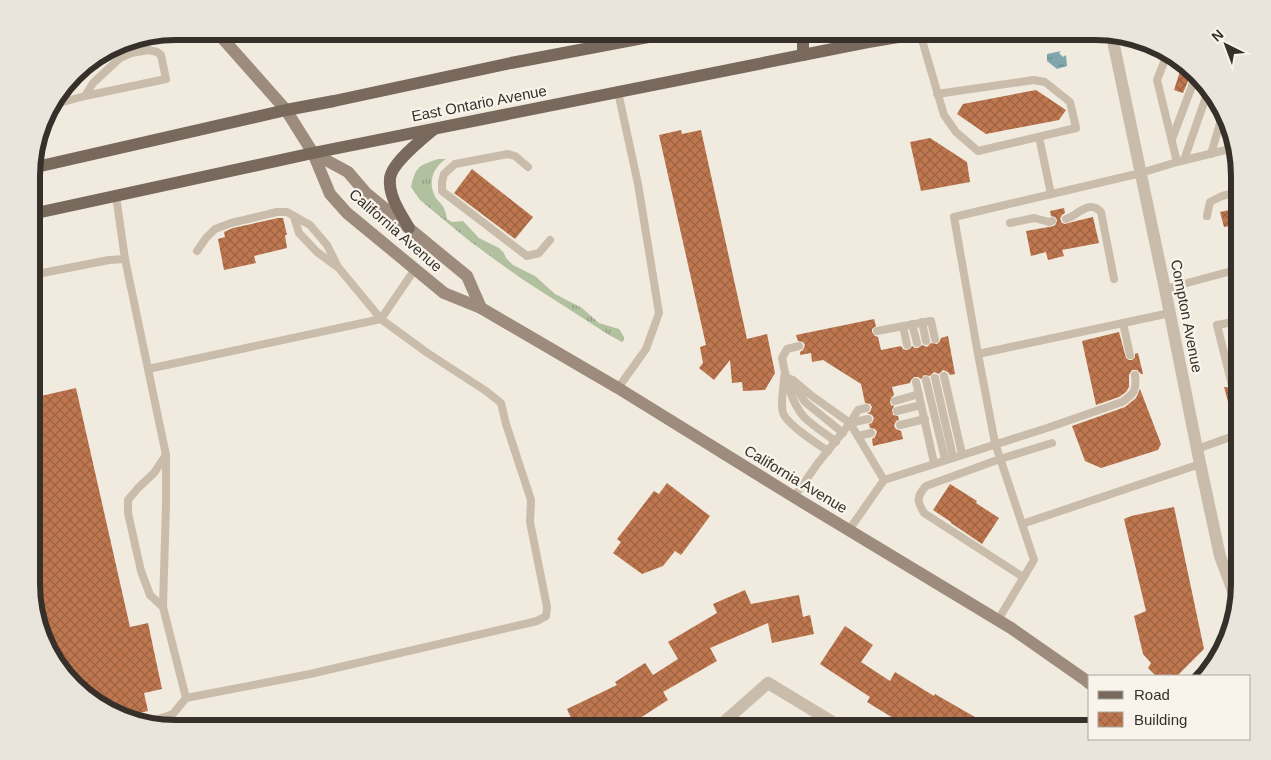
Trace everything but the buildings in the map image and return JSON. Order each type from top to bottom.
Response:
[{"type":"main road","name":"California Avenue","points":[[224,40],[286,110],[313,153],[330,194],[347,213],[444,293],[481,308],[618,388],[998,620],[1088,682]]},
{"type":"main road","name":"East Ontario Avenue","points":[[41,166],[286,110],[511,63],[632,40]]},
{"type":"main road","points":[[803,40],[803,55]]},
{"type":"main road","name":"East Ontario Avenue","points":[[40,212],[435,128],[881,40]]},
{"type":"main road","points":[[409,228],[394,202],[390,177],[396,165],[435,128]]},
{"type":"main road","name":"California Avenue","points":[[313,153],[348,172],[366,193],[468,276],[481,308]]},
{"type":"street","name":"Compton Avenue","points":[[1113,41],[1200,464],[1220,556],[1231,586]]},
{"type":"street","points":[[726,720],[768,683],[830,720]]},
{"type":"lane","points":[[922,40],[944,115],[956,132],[978,150],[1076,128],[1070,102],[1044,82],[1034,80],[938,94]]},
{"type":"lane","points":[[62,102],[166,79],[161,55],[149,50],[131,53],[120,58],[93,83],[85,96]]},
{"type":"lane","points":[[1165,59],[1157,80],[1172,139],[1180,161]]},
{"type":"lane","points":[[1172,139],[1193,82]]},
{"type":"lane","points":[[618,92],[638,184],[659,313],[646,349],[618,388]]},
{"type":"lane","points":[[1180,161],[1206,97]]},
{"type":"lane","points":[[1211,154],[1220,122]]},
{"type":"lane","points":[[1039,136],[1051,194]]},
{"type":"lane","points":[[998,620],[1034,560],[995,443],[954,217],[1141,173],[1228,150]]},
{"type":"lane","points":[[528,167],[515,156],[508,154],[455,164],[444,174],[442,190],[527,256],[539,252],[550,240]]},
{"type":"lane","points":[[1207,216],[1210,202],[1231,194]]},
{"type":"lane","points":[[116,196],[125,259],[166,455],[163,608],[186,698]]},
{"type":"lane","points":[[1066,219],[1087,207],[1098,208],[1101,212],[1114,279]]},
{"type":"lane","points":[[159,719],[173,714],[186,698],[319,672],[537,621],[546,616],[547,607],[530,522],[531,500],[501,403],[381,319],[338,267],[327,245],[310,225],[287,212],[277,212],[231,223],[216,229],[206,238],[197,251]]},
{"type":"lane","points":[[294,217],[299,233],[317,252],[338,267]]},
{"type":"lane","points":[[1010,223],[1034,218],[1052,221]]},
{"type":"lane","points":[[40,273],[109,260],[125,259]]},
{"type":"lane","points":[[148,369],[381,319],[415,269]]},
{"type":"lane","points":[[1165,289],[1231,271]]},
{"type":"lane","points":[[978,354],[1170,313]]},
{"type":"lane","points":[[877,331],[931,321],[935,339]]},
{"type":"lane","points":[[922,322],[926,341]]},
{"type":"lane","points":[[1231,322],[1217,325],[1231,381]]},
{"type":"lane","points":[[1123,323],[1130,355]]},
{"type":"lane","points":[[912,324],[917,343]]},
{"type":"lane","points":[[903,326],[907,345]]},
{"type":"lane","points":[[799,346],[787,349],[782,358],[794,404],[805,417],[836,442]]},
{"type":"lane","points":[[785,372],[812,396],[850,423],[884,480]]},
{"type":"lane","points":[[785,372],[805,402],[843,433]]},
{"type":"lane","points":[[785,372],[782,407],[784,414],[810,440],[828,451]]},
{"type":"lane","points":[[944,376],[962,454]]},
{"type":"lane","points":[[849,530],[884,480],[1122,402],[1130,397],[1135,390],[1135,376]]},
{"type":"lane","points":[[935,378],[949,458]]},
{"type":"lane","points":[[926,380],[949,458]]},
{"type":"lane","points":[[916,382],[934,463]]},
{"type":"lane","points":[[895,401],[918,393]]},
{"type":"lane","points":[[897,411],[921,405]]},
{"type":"lane","points":[[794,497],[843,433],[858,410],[866,408]]},
{"type":"lane","points":[[850,423],[868,419]]},
{"type":"lane","points":[[900,425],[925,419]]},
{"type":"lane","points":[[858,436],[871,433]]},
{"type":"lane","points":[[1197,449],[1231,437]]},
{"type":"lane","points":[[1023,577],[924,513],[918,504],[919,494],[926,486],[1000,459],[1052,443]]},
{"type":"lane","points":[[163,608],[150,596],[141,571],[128,513],[128,500],[154,473],[166,455]]},
{"type":"lane","points":[[1022,524],[1200,464]]},
{"type":"green space","points":[[438,159],[446,159],[433,174],[432,189],[435,197],[444,209],[447,219],[452,222],[463,221],[479,238],[499,248],[513,265],[535,276],[555,294],[582,308],[599,323],[619,329],[624,340],[622,342],[609,335],[522,279],[467,239],[420,200],[411,187],[416,171],[422,165]]},
{"type":"water","points":[[1061,51],[1059,53],[1063,57],[1066,55],[1067,66],[1057,69],[1047,61],[1047,54]]}]
